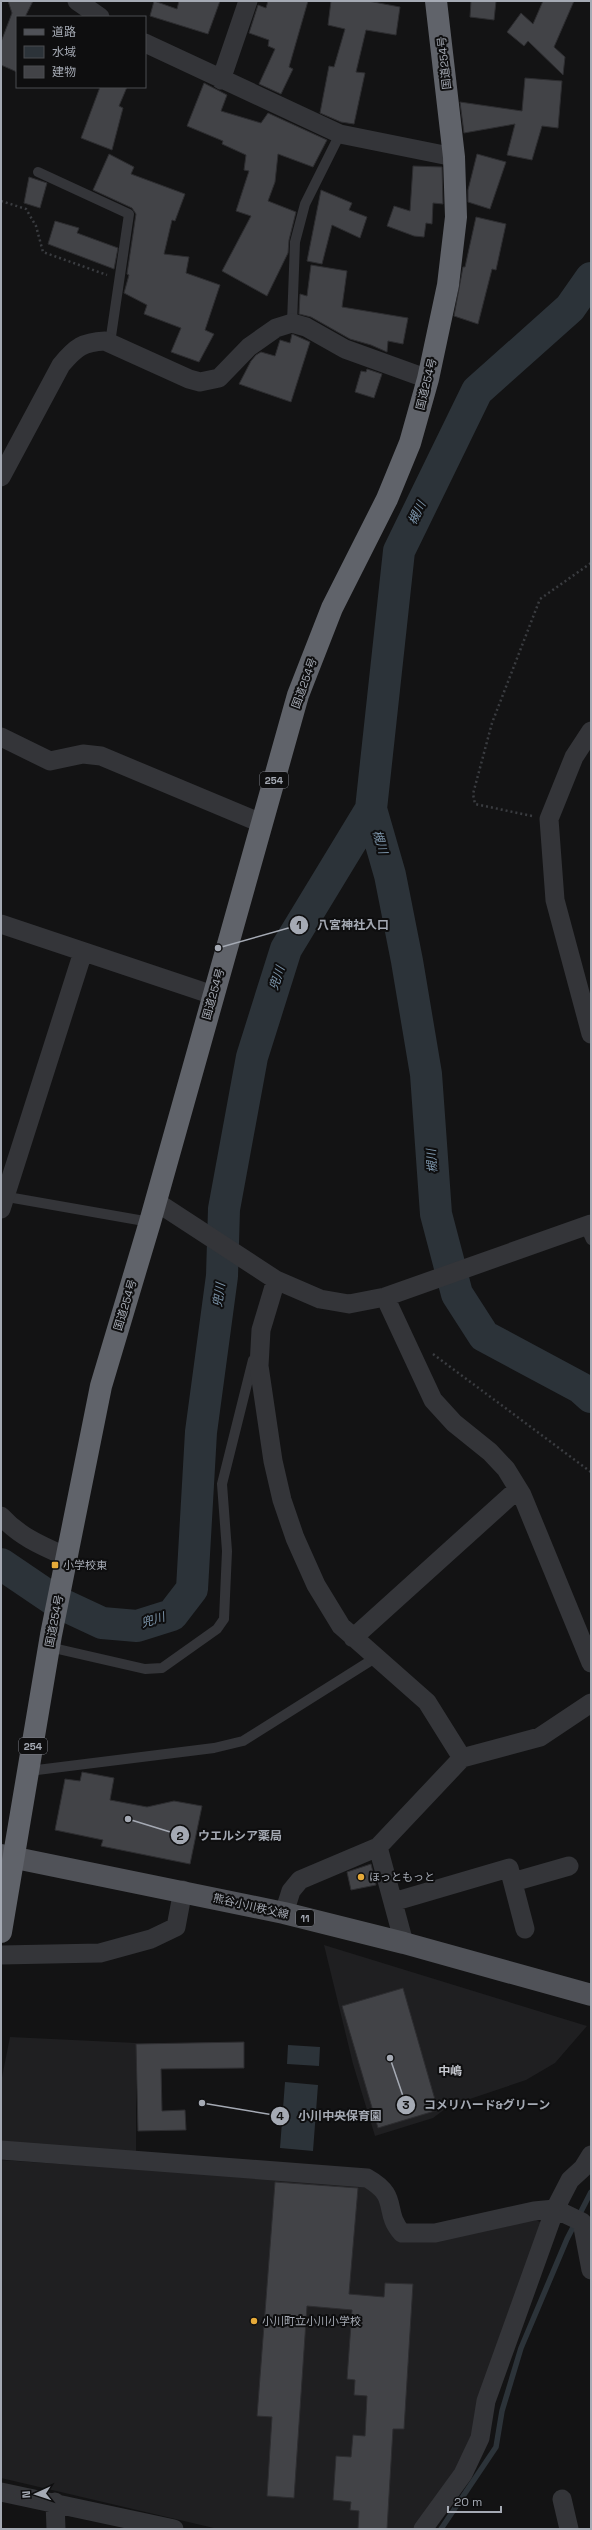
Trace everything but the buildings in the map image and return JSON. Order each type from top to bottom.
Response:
[{"type":"highway","name":"国道254号","points":[[1,1932],[8,1856],[29,1771],[50,1641],[100,1386],[152,1211],[298,695],[332,608],[387,499],[410,443],[428,379],[448,285],[456,217],[454,157],[436,1]]},
{"type":"main road","name":"熊谷小川秩父線","points":[[8,1856],[183,1890],[284,1913],[404,1943],[591,1995]]},
{"type":"street","points":[[77,1],[99,16]]},
{"type":"street","points":[[221,80],[248,1]]},
{"type":"street","points":[[146,43],[221,80],[340,134],[454,157]]},
{"type":"street","points":[[1,477],[61,364],[74,349],[85,344],[105,341],[189,379],[200,382],[219,378],[249,347],[276,328],[292,324],[306,327],[345,349],[428,379]]},
{"type":"street","points":[[591,731],[574,758],[549,819],[555,900],[591,1034]]},
{"type":"street","points":[[1,737],[50,760],[83,754],[101,756],[261,823]]},
{"type":"street","points":[[1,924],[213,995]]},
{"type":"street","points":[[2,1201],[83,952]]},
{"type":"street","points":[[152,1211],[205,1233],[271,1276],[320,1300],[349,1304],[389,1295],[589,1230]]},
{"type":"street","points":[[271,1276],[261,1330],[259,1366],[273,1461],[282,1500],[316,1585],[342,1626],[375,1658],[427,1702],[462,1758]]},
{"type":"street","points":[[389,1295],[433,1400],[454,1423],[495,1457],[506,1469],[518,1489],[591,1663]]},
{"type":"street","points":[[353,1638],[518,1489]]},
{"type":"street","points":[[1,1516],[14,1531],[66,1560]]},
{"type":"street","points":[[284,1913],[291,1891],[300,1880],[378,1847],[462,1758],[540,1737],[591,1703]]},
{"type":"street","points":[[378,1847],[404,1943]]},
{"type":"street","points":[[513,1882],[569,1866]]},
{"type":"street","points":[[393,1902],[509,1868],[525,1929]]},
{"type":"street","points":[[1,1955],[100,1953],[151,1939],[176,1927],[183,1890]]},
{"type":"street","points":[[1,2150],[367,2178],[381,2186],[389,2197],[395,2225],[402,2233],[406,2234],[435,2233],[534,2211],[555,2209],[582,2222],[591,2270]]},
{"type":"street","points":[[423,2529],[463,2474],[480,2438],[486,2401],[555,2209],[570,2180],[583,2168],[591,2155]]},
{"type":"street","points":[[1,2492],[55,2502],[174,2529]]},
{"type":"street","points":[[562,2499],[569,2529]]},
{"type":"street","points":[[55,2502],[56,2529]]},
{"type":"lane","points":[[292,324],[297,235],[305,204],[340,134]]},
{"type":"lane","points":[[38,172],[129,214],[110,343]]},
{"type":"lane","points":[[2,1201],[152,1211]]},
{"type":"lane","points":[[50,1641],[145,1669],[162,1668],[217,1629],[224,1619],[227,1551],[222,1484],[261,1330]]},
{"type":"lane","points":[[29,1771],[214,1748],[244,1741],[375,1658]]},
{"type":"path","points":[[1,201],[26,209],[36,226],[43,252],[119,279]]},
{"type":"path","points":[[549,819],[475,804],[473,794],[492,723],[540,599],[591,563]]},
{"type":"path","points":[[426,1349],[591,1472]]},
{"type":"shaded area","points":[[324,1945],[587,2026],[555,2063],[526,2080],[449,2106],[433,2118],[375,2136],[353,2064]]},
{"type":"shaded area","points":[[10,2037],[136,2043],[136,2153],[1,2141],[1,2082]]},
{"type":"shaded area","name":"小川町立小川小学校","points":[[1,2160],[361,2184],[379,2194],[389,2228],[532,2218],[540,2222],[541,2228],[472,2440],[456,2470],[414,2529],[218,2529],[1,2478]]},
{"type":"water","points":[[288,2045],[320,2047],[319,2066],[287,2064]]},
{"type":"water","points":[[285,2082],[318,2085],[313,2151],[280,2148]]},
{"type":"waterway","name":"槻川","points":[[591,278],[570,308],[477,391],[399,551],[371,809],[390,875],[407,961],[426,1074],[436,1214],[457,1294],[484,1336],[581,1388],[591,1397]]},
{"type":"waterway","name":"兜川","points":[[1,1564],[57,1602],[102,1623],[137,1626],[172,1615],[192,1589],[201,1432],[222,1276],[224,1209],[252,1057],[286,949],[371,809]]},
{"type":"waterway","points":[[441,2529],[496,2447],[502,2411],[521,2348],[567,2239],[591,2192]]},
{"type":"place","name":"八宮神社入口","points":[[218,948]]},
{"type":"place","name":"小学校東","points":[[55,1565]]},
{"type":"place","name":"ウエルシア薬局","points":[[128,1819]]},
{"type":"place","name":"ほっともっと","points":[[361,1877]]},
{"type":"place","name":"コメリハード&グリーン","points":[[390,2058]]},
{"type":"place","name":"小川中央保育園","points":[[202,2103]]},
{"type":"place","name":"小川町立小川小学校","points":[[254,2321]]},
{"type":"district","name":"中嶋","points":[[450,2071]]}]
